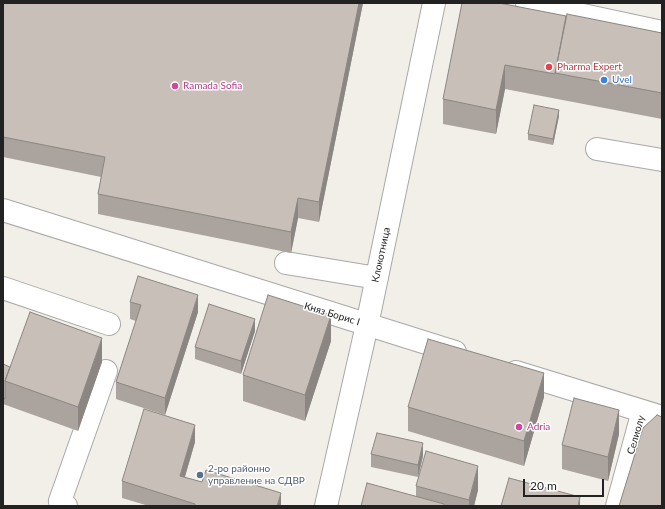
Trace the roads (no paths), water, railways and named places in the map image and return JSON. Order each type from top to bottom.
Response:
[{"type":"street","name":"Клокотница","points":[[326,506],[367,325],[434,3]]},
{"type":"street","points":[[527,3],[662,32]]},
{"type":"street","points":[[597,149],[662,160]]},
{"type":"street","name":"Княз Борис I","points":[[3,210],[472,358]]},
{"type":"street","points":[[286,263],[377,278]]},
{"type":"street","points":[[3,288],[108,324]]},
{"type":"street","points":[[494,365],[652,414]]},
{"type":"street","points":[[66,506],[60,501],[106,371]]},
{"type":"street","name":"Селиолу","points":[[616,506],[652,414]]},
{"type":"place","name":"Pharma Expert","points":[[549,67]]},
{"type":"place","name":"Uvel","points":[[604,80]]},
{"type":"place","name":"Ramada Sofia","points":[[175,86]]},
{"type":"place","name":"Adria","points":[[519,427]]},
{"type":"place","name":"2-ро районно управление на СДВР","points":[[200,475]]}]
